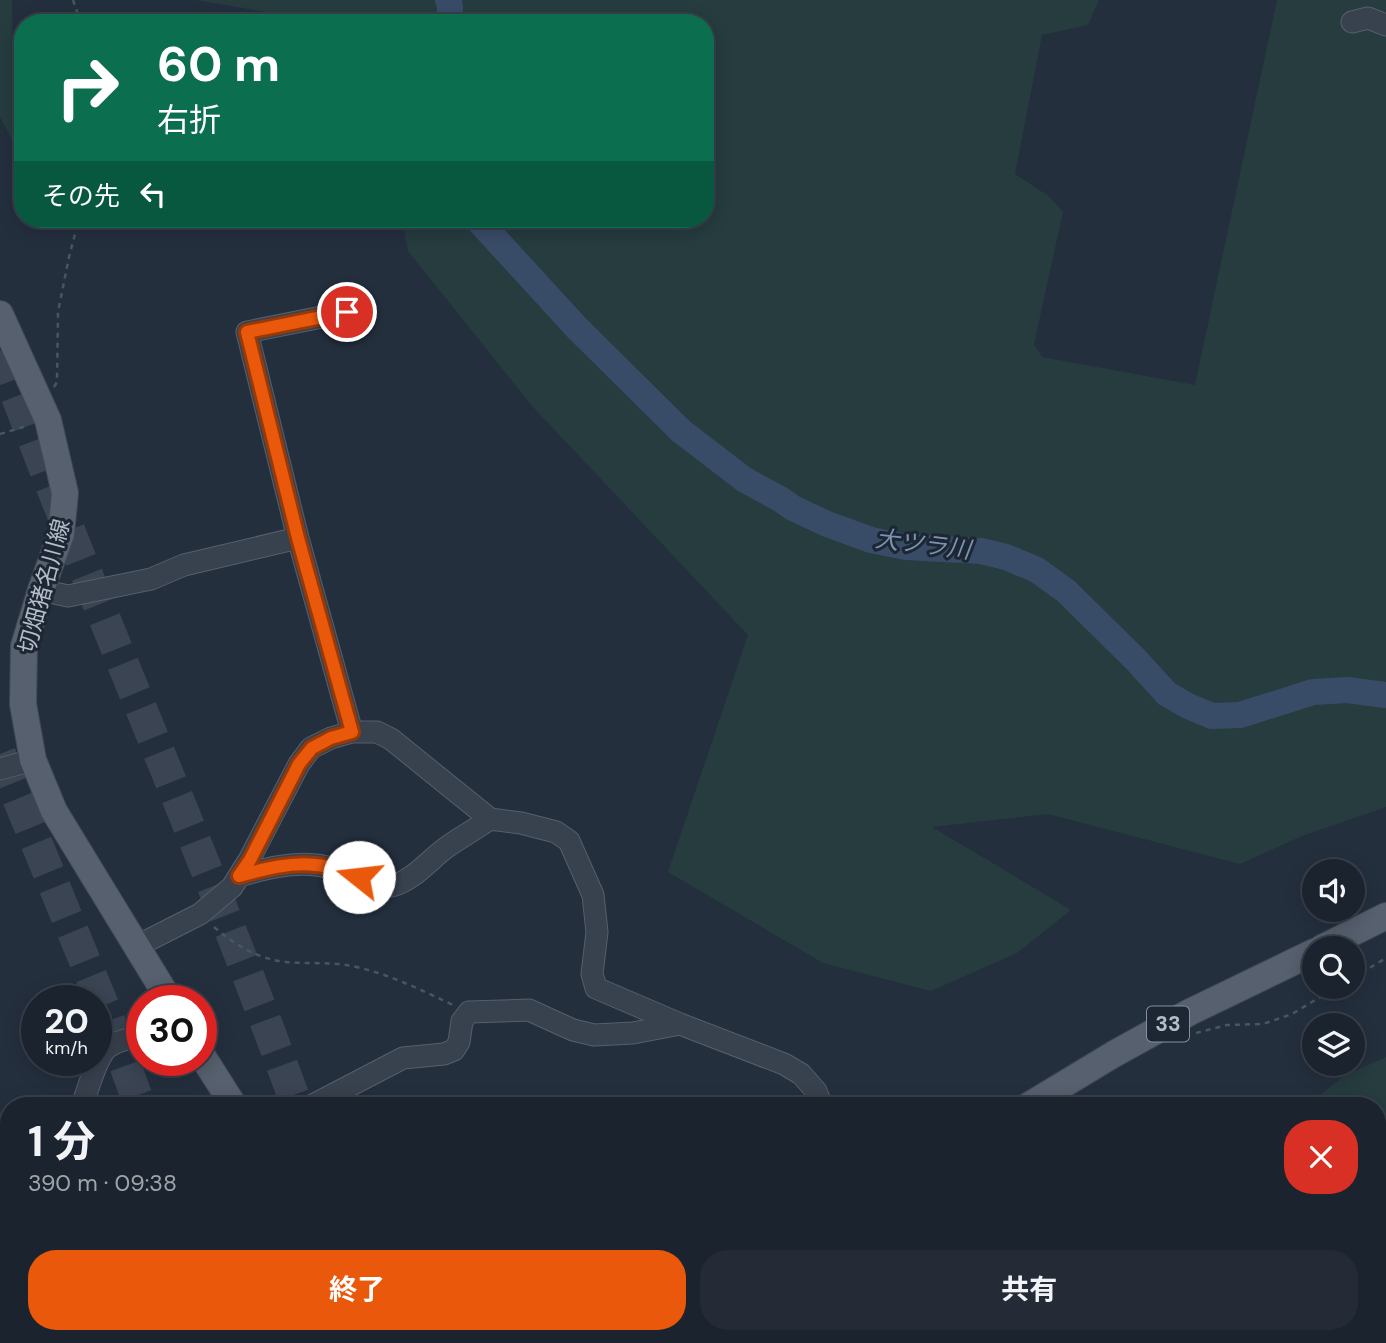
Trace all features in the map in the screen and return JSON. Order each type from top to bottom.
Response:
[{"type":"main road","name":"切畑猪名川線","points":[[0,314],[45,414],[65,493],[61,534],[24,646],[23,704],[33,760],[54,811],[160,985]]},
{"type":"main road","points":[[1346,936],[1386,916]]},
{"type":"main road","name":"33","points":[[1043,1097],[1164,1026],[1302,958]]},
{"type":"main road","points":[[215,1076],[228,1097]]},
{"type":"street","points":[[1352,22],[1368,18],[1386,25]]},
{"type":"street","points":[[347,312],[247,332],[298,538],[352,732]]},
{"type":"street","points":[[41,590],[68,596],[104,589],[151,579],[184,565],[298,538]]},
{"type":"street","points":[[137,946],[200,914],[232,887],[250,860],[299,764],[312,748],[331,738],[352,732],[377,732],[391,739],[489,819],[521,823],[556,832],[569,841],[593,895],[597,932],[593,974],[596,988],[784,1064],[801,1074],[818,1097]]},
{"type":"street","points":[[0,769],[33,760]]},
{"type":"street","points":[[239,876],[265,868],[316,865],[392,886],[403,883],[489,819]]},
{"type":"street","points":[[327,1097],[403,1058],[444,1054],[454,1050],[459,1042],[462,1021],[469,1012],[529,1010],[573,1030],[594,1035],[634,1033],[680,1024]]},
{"type":"street","points":[[85,1097],[100,1058],[107,1048],[126,1039]]},
{"type":"path","points":[[0,433],[45,414],[57,382],[58,312],[77,228]]},
{"type":"path","points":[[200,914],[228,939],[247,951],[285,962],[347,965],[420,990],[469,1012]]},
{"type":"path","points":[[1365,971],[1386,958]]},
{"type":"path","points":[[1164,1026],[1178,1034],[1188,1035],[1227,1025],[1263,1024],[1292,1014],[1317,999]]},
{"type":"green space","points":[[0,0],[12,0],[14,144],[0,117]]},
{"type":"green space","points":[[196,0],[1099,0],[1088,25],[1042,35],[1015,174],[1050,197],[1063,212],[1034,344],[1042,357],[1195,385],[1277,0],[1386,0],[1386,807],[1302,836],[1240,864],[1048,814],[932,827],[1071,910],[1017,953],[931,991],[823,963],[668,872],[748,635],[533,407],[408,251],[404,228],[714,228],[714,14],[276,14]]},
{"type":"green space","points":[[1386,1057],[1386,1097],[1317,1097],[1344,1076],[1365,1076],[1365,1066]]},
{"type":"waterway","name":"大ツラ川","points":[[448,0],[450,14]]},
{"type":"waterway","name":"大ツラ川","points":[[485,228],[577,328],[681,431],[745,480],[793,508],[871,540],[906,547],[981,551],[1006,557],[1037,570],[1066,591],[1167,694],[1212,716],[1240,715],[1313,692],[1347,690],[1386,695]]},
{"type":"tunnel","points":[[0,351],[294,1097]]},
{"type":"tunnel","points":[[0,754],[107,1015],[137,1097]]},
{"type":"route","points":[[347,312],[247,332],[298,538],[352,732],[331,738],[312,748],[299,764],[250,860],[239,876],[265,868],[316,865],[359,877]]}]
